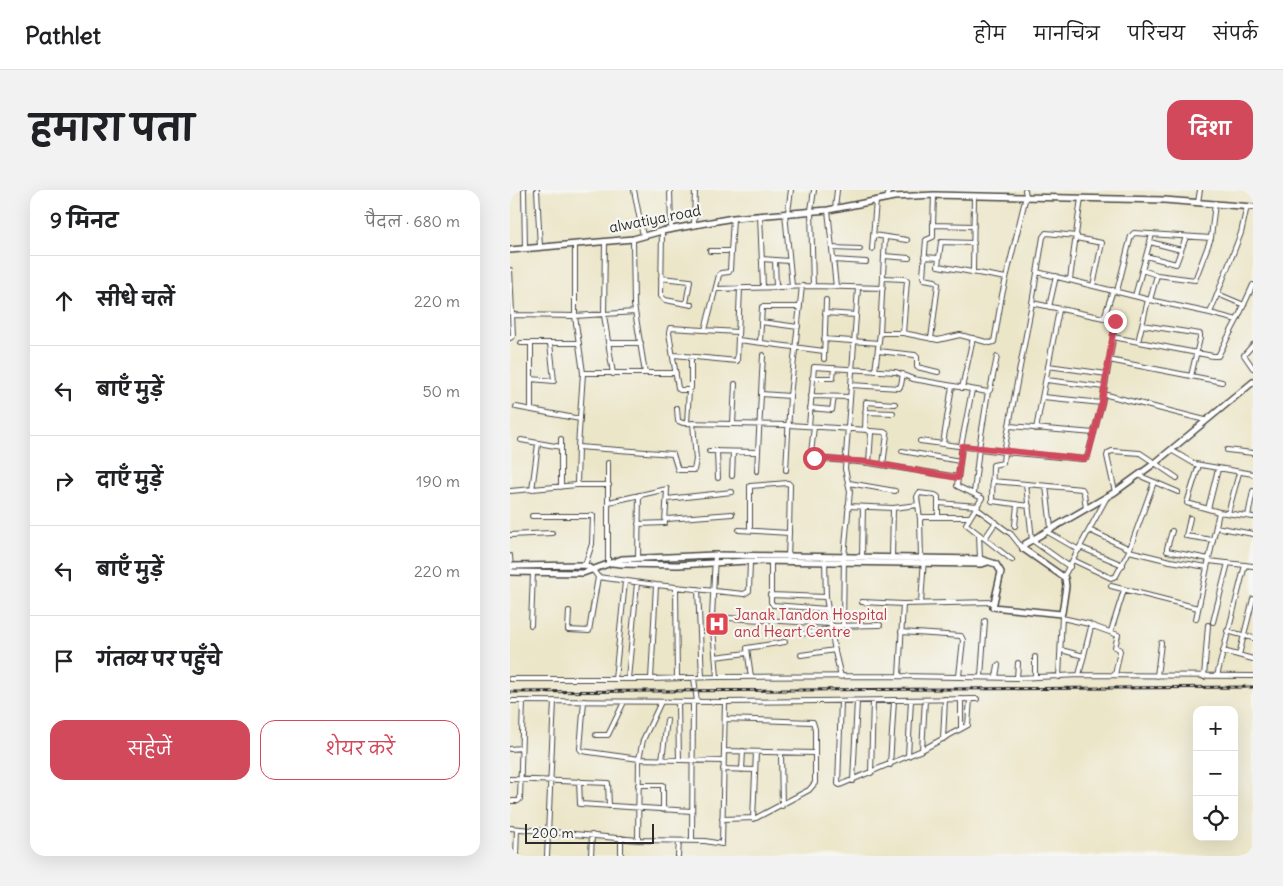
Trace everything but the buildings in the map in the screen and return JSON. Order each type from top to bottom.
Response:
[{"type":"street","points":[[524,190],[525,249]]},
{"type":"street","points":[[537,190],[540,247]]},
{"type":"street","points":[[634,190],[643,236]]},
{"type":"street","points":[[670,190],[671,229]]},
{"type":"street","points":[[694,225],[695,190]]},
{"type":"street","points":[[791,190],[787,213],[792,286]]},
{"type":"street","points":[[813,286],[811,210],[814,190]]},
{"type":"street","points":[[835,209],[837,190]]},
{"type":"street","points":[[887,199],[889,190]]},
{"type":"street","points":[[972,190],[974,226],[973,271]]},
{"type":"street","points":[[1198,202],[1200,190]]},
{"type":"street","points":[[931,339],[938,284],[923,278],[926,240],[933,237],[936,193]]},
{"type":"street","name":"alwatiya road","points":[[510,250],[634,239],[671,229],[733,218],[828,210],[887,199],[936,193],[973,196],[1026,193],[1081,198],[1215,203],[1253,207]]},
{"type":"street","points":[[880,332],[902,333],[940,340],[960,335],[990,343],[994,342],[998,315],[1026,193]]},
{"type":"street","points":[[1070,280],[1081,198]]},
{"type":"street","points":[[872,249],[876,201]]},
{"type":"street","points":[[1142,270],[1193,281],[1196,280],[1210,238],[1215,203]]},
{"type":"street","points":[[1210,313],[1242,233],[1247,206]]},
{"type":"street","points":[[828,210],[836,287]]},
{"type":"street","points":[[760,215],[762,287]]},
{"type":"street","points":[[705,330],[720,273],[729,272],[733,218]]},
{"type":"street","points":[[934,225],[974,226]]},
{"type":"street","points":[[662,231],[661,296],[692,305]]},
{"type":"street","points":[[1104,318],[1132,234],[1136,232],[1210,238]]},
{"type":"street","points":[[1029,506],[992,501],[992,481],[993,465],[996,463],[1003,464],[1044,235],[1049,233],[1102,243],[1093,286]]},
{"type":"street","points":[[1135,296],[1152,234]]},
{"type":"street","points":[[873,235],[907,240]]},
{"type":"street","points":[[875,371],[880,332],[884,237]]},
{"type":"street","points":[[1146,256],[1176,264],[1186,237]]},
{"type":"street","points":[[634,239],[635,312],[644,373]]},
{"type":"street","points":[[605,242],[604,315],[613,374]]},
{"type":"street","points":[[974,243],[941,242],[938,258],[939,266],[1006,278]]},
{"type":"street","points":[[1150,242],[1181,250]]},
{"type":"street","points":[[575,245],[575,316],[583,372],[577,485]]},
{"type":"street","points":[[832,248],[860,249]]},
{"type":"street","points":[[710,251],[731,251]]},
{"type":"street","points":[[884,256],[909,258]]},
{"type":"street","points":[[924,257],[938,258]]},
{"type":"street","points":[[762,259],[790,260]]},
{"type":"street","points":[[775,260],[776,287]]},
{"type":"street","points":[[833,260],[866,262]]},
{"type":"street","points":[[510,270],[513,336],[510,338]]},
{"type":"street","points":[[1037,272],[1237,320]]},
{"type":"street","points":[[1138,342],[1157,274]]},
{"type":"street","points":[[1050,307],[1056,276]]},
{"type":"street","points":[[661,278],[690,281],[686,304]]},
{"type":"street","points":[[883,278],[907,280],[902,333]]},
{"type":"street","points":[[1113,337],[1218,356],[1253,284]]},
{"type":"street","points":[[716,289],[792,286],[882,288]]},
{"type":"street","points":[[786,470],[790,396],[802,286]]},
{"type":"street","points":[[674,355],[736,362],[738,360],[740,288]]},
{"type":"street","points":[[843,626],[844,560],[849,483],[845,472],[858,288]]},
{"type":"street","points":[[1218,294],[1244,305]]},
{"type":"street","points":[[824,359],[826,300]]},
{"type":"street","points":[[920,441],[1004,452],[1085,459],[1088,456],[1102,402],[1115,321],[1032,303]]},
{"type":"street","points":[[760,342],[762,306],[800,307]]},
{"type":"street","points":[[1036,429],[1059,310]]},
{"type":"street","points":[[512,315],[575,316],[635,312]]},
{"type":"street","points":[[825,313],[856,315]]},
{"type":"street","points":[[761,322],[798,327]]},
{"type":"street","points":[[1142,325],[1198,333],[1200,336],[1191,376]]},
{"type":"street","points":[[689,390],[679,390],[669,333],[670,328],[738,332]]},
{"type":"street","points":[[962,388],[973,338]]},
{"type":"street","points":[[824,339],[878,344]]},
{"type":"street","points":[[738,340],[824,351]]},
{"type":"street","points":[[521,343],[579,343]]},
{"type":"street","points":[[531,343],[531,409]]},
{"type":"street","points":[[531,379],[554,381],[550,343]]},
{"type":"street","points":[[608,344],[641,343]]},
{"type":"street","points":[[1253,345],[1244,354],[1253,368]]},
{"type":"street","points":[[878,351],[915,355],[917,357],[917,367],[938,372]]},
{"type":"street","points":[[757,471],[763,355]]},
{"type":"street","points":[[687,423],[692,357]]},
{"type":"street","points":[[974,493],[988,392],[997,357]]},
{"type":"street","points":[[1109,360],[1222,382]]},
{"type":"street","points":[[1048,366],[1107,374]]},
{"type":"street","points":[[958,478],[869,462],[812,457],[810,408],[814,367],[903,374],[913,379],[988,392]]},
{"type":"street","points":[[812,378],[832,378],[834,368]]},
{"type":"street","points":[[583,372],[613,374],[676,373]]},
{"type":"street","points":[[851,385],[899,388],[902,385],[903,374]]},
{"type":"street","points":[[1046,380],[1104,387]]},
{"type":"street","points":[[1024,548],[1025,544],[1115,492],[1155,463],[1253,382]]},
{"type":"street","points":[[733,424],[735,384]]},
{"type":"street","points":[[943,444],[952,386]]},
{"type":"street","points":[[972,390],[962,446],[958,487],[982,498],[966,525],[1012,560]]},
{"type":"street","points":[[761,394],[790,396]]},
{"type":"street","points":[[1103,394],[1205,420]]},
{"type":"street","points":[[811,396],[850,397]]},
{"type":"street","points":[[810,408],[832,410],[834,396]]},
{"type":"street","points":[[1043,397],[1102,402]]},
{"type":"street","points":[[865,430],[865,403],[895,404]]},
{"type":"street","points":[[516,407],[580,419]]},
{"type":"street","points":[[677,408],[678,421],[687,423],[811,426],[884,432],[887,434],[883,465]]},
{"type":"street","points":[[865,412],[893,413]]},
{"type":"street","points":[[578,447],[673,454],[678,470],[694,470],[696,468],[696,460],[693,423]]},
{"type":"street","points":[[1010,426],[1094,433]]},
{"type":"street","points":[[869,462],[870,431]]},
{"type":"street","points":[[561,439],[561,487]]},
{"type":"street","points":[[521,440],[561,447]]},
{"type":"street","points":[[532,490],[538,444]]},
{"type":"street","points":[[1171,450],[1191,463],[1253,474]]},
{"type":"street","points":[[1227,450],[1253,453]]},
{"type":"street","points":[[709,451],[758,452]]},
{"type":"street","points":[[902,451],[960,461]]},
{"type":"street","points":[[717,452],[718,478]]},
{"type":"street","points":[[732,476],[734,452]]},
{"type":"street","points":[[1115,492],[1107,456],[1109,452],[1140,453],[1178,478]]},
{"type":"street","points":[[608,463],[610,563]]},
{"type":"street","points":[[1199,465],[1187,503],[1219,512],[1253,517]]},
{"type":"street","points":[[1208,509],[1218,469]]},
{"type":"street","points":[[1228,513],[1239,473]]},
{"type":"street","points":[[1138,475],[1178,492]]},
{"type":"street","points":[[992,481],[1082,489],[1086,509]]},
{"type":"street","points":[[1073,560],[1112,578],[1116,576],[1130,550],[1154,482]]},
{"type":"street","points":[[849,483],[894,491]]},
{"type":"street","points":[[1026,484],[1032,540],[1070,567]]},
{"type":"street","points":[[510,491],[577,485],[609,485]]},
{"type":"street","points":[[750,530],[750,486],[790,485],[788,559]]},
{"type":"street","points":[[1046,486],[1049,530]]},
{"type":"street","points":[[608,502],[666,489],[667,519]]},
{"type":"street","points":[[1248,516],[1253,491]]},
{"type":"street","points":[[667,499],[732,492]]},
{"type":"street","points":[[921,603],[923,560],[917,495],[919,493],[936,496],[938,516]]},
{"type":"street","points":[[638,558],[639,495]]},
{"type":"street","points":[[1060,676],[1062,616],[1066,586],[1064,576],[1106,498]]},
{"type":"street","points":[[938,503],[977,507],[1016,538],[1040,562],[1064,576]]},
{"type":"street","points":[[848,506],[894,508],[918,505]]},
{"type":"street","points":[[1015,526],[1017,505]]},
{"type":"street","points":[[862,557],[864,507]]},
{"type":"street","points":[[892,557],[894,508]]},
{"type":"street","points":[[1196,619],[1219,512]]},
{"type":"street","points":[[638,524],[664,523],[667,519],[732,514]]},
{"type":"street","points":[[532,516],[593,516],[592,544],[585,565]]},
{"type":"street","points":[[920,520],[922,517],[938,516],[970,517]]},
{"type":"street","points":[[1190,518],[1186,536],[1213,540]]},
{"type":"street","points":[[985,538],[996,522]]},
{"type":"street","points":[[1216,527],[1253,534]]},
{"type":"street","points":[[739,530],[788,533]]},
{"type":"street","points":[[1049,530],[1080,548],[1123,565]]},
{"type":"street","points":[[1089,530],[1130,550],[1170,561],[1207,567]]},
{"type":"street","points":[[1172,531],[1167,552],[1253,566]]},
{"type":"street","points":[[510,535],[552,533]]},
{"type":"street","points":[[979,534],[980,559]]},
{"type":"street","points":[[511,569],[533,572],[583,573],[622,560],[715,555],[844,560],[980,559],[998,565],[1001,572],[992,606],[994,608],[1062,616],[1118,634],[1115,646],[1120,651],[1115,675]]},
{"type":"street","points":[[715,555],[712,617],[717,677]]},
{"type":"street","points":[[510,556],[511,569]]},
{"type":"street","points":[[844,560],[862,557],[892,557],[982,564],[988,562]]},
{"type":"street","points":[[610,563],[663,565],[750,561],[771,562],[788,559]]},
{"type":"street","points":[[826,559],[826,597],[841,677]]},
{"type":"street","points":[[511,569],[585,565],[598,577],[625,582],[744,594],[748,592],[750,561]]},
{"type":"street","points":[[771,562],[770,602],[777,606],[828,609]]},
{"type":"street","points":[[1213,622],[1228,563]]},
{"type":"street","points":[[1216,676],[1245,565]]},
{"type":"street","points":[[531,625],[533,572]]},
{"type":"street","points":[[569,611],[568,630],[589,632],[598,577]]},
{"type":"street","points":[[615,679],[625,582]]},
{"type":"street","points":[[628,679],[638,583]]},
{"type":"street","points":[[651,679],[656,585]]},
{"type":"street","points":[[1111,586],[1198,608]]},
{"type":"street","points":[[676,588],[676,678]]},
{"type":"street","points":[[698,589],[702,677]]},
{"type":"street","points":[[1111,631],[1124,590]]},
{"type":"street","points":[[770,595],[826,597]]},
{"type":"street","points":[[1239,655],[1253,599]]},
{"type":"street","points":[[862,602],[903,604],[993,602]]},
{"type":"street","points":[[899,676],[903,604]]},
{"type":"street","points":[[712,617],[831,626],[880,625]]},
{"type":"street","points":[[980,676],[985,622]]},
{"type":"street","points":[[1079,675],[1091,629],[1090,625]]},
{"type":"street","points":[[1204,676],[1208,625]]},
{"type":"street","points":[[801,634],[831,626]]},
{"type":"street","points":[[1228,631],[1253,638]]},
{"type":"street","points":[[901,632],[961,636],[963,640],[959,676]]},
{"type":"street","points":[[751,677],[747,648],[785,642]]},
{"type":"street","points":[[1156,676],[1161,643]]},
{"type":"street","points":[[801,655],[835,650]]},
{"type":"street","points":[[1061,650],[1084,656]]},
{"type":"street","points":[[1223,651],[1253,658]]},
{"type":"street","points":[[715,657],[747,653]]},
{"type":"street","points":[[1035,658],[1035,677]]},
{"type":"street","points":[[1017,678],[1018,662]]},
{"type":"street","points":[[996,677],[998,665]]},
{"type":"street","points":[[510,679],[899,676],[1017,678],[1079,675],[1253,676]]},
{"type":"street","points":[[692,841],[694,678]]},
{"type":"street","points":[[943,739],[945,699]]},
{"type":"street","points":[[961,699],[961,729]]},
{"type":"street","points":[[841,701],[838,784],[842,785],[922,750],[970,723],[970,699]]},
{"type":"street","points":[[510,701],[725,702],[977,699]]},
{"type":"street","points":[[890,765],[894,700]]},
{"type":"street","points":[[908,756],[911,700]]},
{"type":"street","points":[[922,750],[925,700]]},
{"type":"street","points":[[510,801],[518,801],[520,799],[523,701]]},
{"type":"street","points":[[547,856],[554,701]]},
{"type":"street","points":[[584,701],[580,749],[585,752],[638,759],[723,761]]},
{"type":"street","points":[[853,781],[857,701]]},
{"type":"street","points":[[871,773],[873,701]]},
{"type":"street","points":[[596,735],[608,736],[624,702]]},
{"type":"street","points":[[638,840],[638,759],[644,736],[662,702]]},
{"type":"street","points":[[678,702],[680,760]]},
{"type":"street","points":[[510,828],[638,840],[692,841],[722,844],[725,702]]},
{"type":"street","points":[[722,818],[759,817],[782,806],[814,786],[815,725],[810,721],[725,719]]},
{"type":"street","points":[[662,760],[667,720]]},
{"type":"street","points":[[510,749],[521,748]]},
{"type":"street","points":[[724,751],[814,753]]},
{"type":"street","points":[[742,770],[743,752]]},
{"type":"street","points":[[753,818],[756,752]]},
{"type":"street","points":[[781,753],[782,806]]},
{"type":"street","points":[[723,769],[755,770]]},
{"type":"street","points":[[510,779],[608,783],[609,806]]},
{"type":"street","points":[[579,781],[579,804],[692,811]]},
{"type":"street","points":[[638,785],[662,785],[663,810]]},
{"type":"street","points":[[516,856],[517,829]]},
{"type":"street","points":[[591,856],[592,835]]},
{"type":"street","points":[[620,856],[621,838]]},
{"type":"street","points":[[678,856],[679,841]]},
{"type":"railway","points":[[510,692],[1253,687]]},
{"type":"place","name":"Janak Tandon Hospital and Heart Centre","points":[[717,624]]},
{"type":"route","points":[[814,458],[869,462],[958,478],[962,446],[1004,452],[1085,459],[1088,456],[1102,402],[1115,321]]}]
